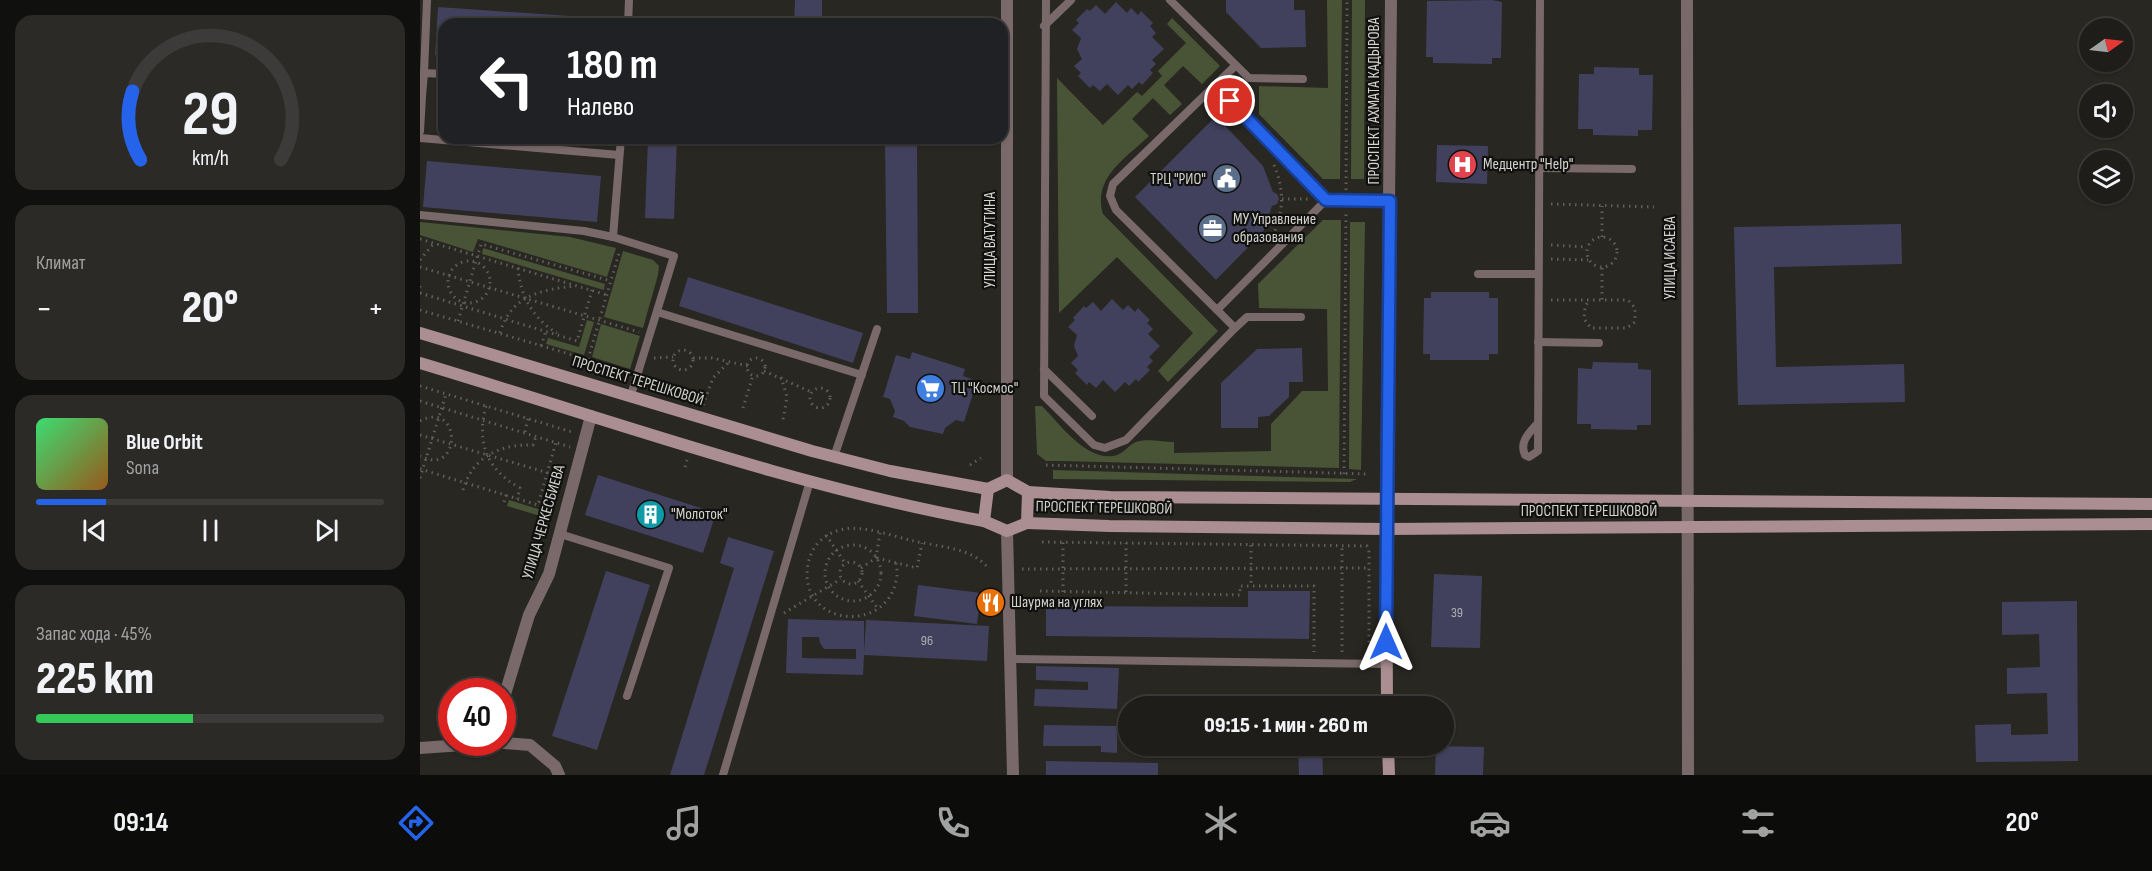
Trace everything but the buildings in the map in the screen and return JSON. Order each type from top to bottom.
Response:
[{"type":"main road","name":"ПРОСПЕКТ ТЕРЕШКОВОЙ","points":[[420,333],[834,457],[890,471],[988,489]]},
{"type":"main road","points":[[420,363],[810,481],[885,501],[984,521],[1007,531],[1027,523],[1028,492],[1007,480],[988,489],[984,521]]},
{"type":"main road","name":"ПРОСПЕКТ ТЕРЕШКОВОЙ","points":[[1028,492],[1110,497],[2147,504]]},
{"type":"main road","name":"ПРОСПЕКТ АХМАТА КАДЫРОВА","points":[[1386,512],[1387,696]]},
{"type":"main road","name":"ПРОСПЕКТ ТЕРЕШКОВОЙ","points":[[1027,523],[1386,529],[1687,522],[2148,524]]},
{"type":"main road","points":[[1388,756],[1389,775]]},
{"type":"street","name":"УЛИЦА ВАТУТИНА","points":[[1007,0],[1007,18]]},
{"type":"street","name":"ПРОСПЕКТ АХМАТА КАДЫРОВА","points":[[1386,512],[1392,0]]},
{"type":"street","name":"УЛИЦА ИСАЕВА","points":[[1687,0],[1688,775]]},
{"type":"street","name":"УЛИЦА ВАТУТИНА","points":[[1007,144],[1007,480]]},
{"type":"street","name":"УЛИЦА ЧЕРКЕСБИЕВА","points":[[510,678],[529,615],[549,574],[591,416]]},
{"type":"street","points":[[1007,531],[1013,775]]},
{"type":"street","points":[[516,745],[530,746],[555,766],[559,775]]},
{"type":"street","points":[[420,748],[438,747]]},
{"type":"lane","points":[[420,131],[427,0]]},
{"type":"lane","points":[[628,18],[629,0]]},
{"type":"lane","points":[[1046,0],[1044,26],[1044,396],[1088,441],[1105,448],[1126,440],[1247,317],[1301,317]]},
{"type":"lane","points":[[1044,26],[1071,0]]},
{"type":"lane","points":[[1170,0],[1249,78],[1302,79]]},
{"type":"lane","points":[[1537,424],[1540,0]]},
{"type":"lane","points":[[1235,66],[1113,184],[1110,196],[1116,210],[1235,328]]},
{"type":"lane","points":[[424,73],[438,74]]},
{"type":"lane","points":[[1215,86],[1326,200]]},
{"type":"lane","points":[[420,138],[438,140]]},
{"type":"lane","points":[[486,144],[619,156]]},
{"type":"lane","points":[[613,237],[620,144]]},
{"type":"lane","points":[[1539,168],[1632,169]]},
{"type":"lane","points":[[1217,310],[1326,200],[1390,201]]},
{"type":"lane","points":[[420,215],[584,231],[613,237],[674,256],[631,395]]},
{"type":"lane","points":[[1478,274],[1538,274]]},
{"type":"lane","points":[[657,312],[862,375]]},
{"type":"lane","points":[[834,457],[877,328]]},
{"type":"lane","points":[[1538,342],[1599,343]]},
{"type":"lane","points":[[1044,369],[1092,416]]},
{"type":"lane","points":[[723,775],[810,481]]},
{"type":"lane","points":[[560,534],[669,568],[627,696]]},
{"type":"lane","points":[[1010,659],[1386,664]]},
{"type":"path","points":[[1344,474],[1347,0]]},
{"type":"path","points":[[1273,163],[1280,180],[1282,199],[1280,218],[1273,236]]},
{"type":"path","points":[[1282,199],[1326,200]]},
{"type":"path","points":[[1550,204],[1654,207]]},
{"type":"path","points":[[1602,206],[1602,237]]},
{"type":"path","points":[[1550,259],[1588,260],[1602,268],[1612,263],[1617,252],[1612,242],[1602,237],[1594,239],[1587,247],[1588,260]]},
{"type":"path","points":[[420,239],[607,295]]},
{"type":"path","points":[[588,359],[623,240]]},
{"type":"path","points":[[420,260],[435,243]]},
{"type":"path","points":[[458,321],[481,244],[611,281]]},
{"type":"path","points":[[1550,245],[1587,247]]},
{"type":"path","points":[[475,262],[486,270],[489,288],[479,300],[463,304],[449,290],[449,276],[451,270],[460,263],[475,262]]},
{"type":"path","points":[[420,267],[650,335]]},
{"type":"path","points":[[518,268],[525,298],[540,319],[562,336]]},
{"type":"path","points":[[1602,268],[1602,300]]},
{"type":"path","points":[[420,286],[420,295],[463,304],[504,319],[577,340],[592,290]]},
{"type":"path","points":[[500,333],[504,319],[514,306],[525,298],[577,286]]},
{"type":"path","points":[[1549,300],[1590,300],[1602,300],[1628,300],[1633,304],[1636,315],[1631,326],[1591,328],[1584,319],[1585,307],[1590,300]]},
{"type":"path","points":[[420,310],[637,374]]},
{"type":"path","points":[[542,346],[546,331]]},
{"type":"path","points":[[642,359],[673,357],[682,350],[690,353],[693,358]]},
{"type":"path","points":[[673,357],[676,367],[682,370],[689,368],[693,358]]},
{"type":"path","points":[[693,358],[712,358],[748,366],[753,375],[743,408]]},
{"type":"path","points":[[748,366],[752,360],[759,358],[765,365],[764,371],[759,375],[753,375]]},
{"type":"path","points":[[764,371],[811,392]]},
{"type":"path","points":[[781,377],[787,397],[783,420]]},
{"type":"path","points":[[420,386],[571,430],[574,437],[572,448]]},
{"type":"path","points":[[819,388],[827,391],[830,399],[828,403],[823,408],[815,407],[810,402],[811,392],[819,388]]},
{"type":"path","points":[[420,478],[446,394]]},
{"type":"path","points":[[420,401],[556,442],[538,505],[421,470]]},
{"type":"path","points":[[486,406],[482,434],[488,455],[502,476],[520,488],[517,499]]},
{"type":"path","points":[[420,421],[429,418],[438,419],[449,427],[452,444],[442,457],[426,459],[420,456]]},
{"type":"path","points":[[525,432],[528,418]]},
{"type":"path","points":[[420,435],[564,477]]},
{"type":"path","points":[[463,490],[471,469],[488,455],[511,446],[533,445],[536,436]]},
{"type":"path","points":[[970,465],[981,458]]},
{"type":"path","points":[[1046,465],[1367,474]]},
{"type":"path","points":[[504,502],[506,495]]},
{"type":"path","points":[[896,563],[897,581],[890,597],[878,610],[861,617],[842,617],[825,609],[813,595],[807,579],[808,562],[814,547],[826,535],[843,528],[860,528],[973,555],[989,569]]},
{"type":"path","points":[[861,568],[876,558],[880,534]]},
{"type":"path","points":[[826,535],[845,563]]},
{"type":"path","points":[[1042,542],[1367,546],[1369,655]]},
{"type":"path","points":[[1063,542],[1063,592]]},
{"type":"path","points":[[876,558],[917,568],[922,543]]},
{"type":"path","points":[[1126,543],[1126,593]]},
{"type":"path","points":[[1251,545],[1251,586]]},
{"type":"path","points":[[847,546],[858,546],[868,550],[876,558],[880,568],[880,579],[876,589],[868,597],[857,601],[846,600],[836,595],[828,586],[825,577],[826,567],[830,557],[837,550],[847,546]]},
{"type":"path","points":[[1342,546],[1342,654]]},
{"type":"path","points":[[854,562],[861,568],[862,573],[858,581],[848,584],[842,579],[840,570],[845,563],[854,562]]},
{"type":"path","points":[[1022,569],[1369,568]]},
{"type":"path","points":[[770,622],[842,579]]},
{"type":"path","points":[[858,581],[878,610]]},
{"type":"path","points":[[1040,591],[1240,595],[1240,586],[1314,586],[1314,654],[1323,654]]},
{"type":"path","points":[[1332,654],[1351,654]]},
{"type":"green space","points":[[1327,0],[1342,0],[1340,179],[1323,179],[1259,114],[1259,86],[1328,88]]},
{"type":"green space","points":[[1352,0],[1365,0],[1364,179],[1351,179]]},
{"type":"green space","points":[[1172,18],[1220,66],[1202,84],[1183,66],[1164,85],[1182,104],[1170,115],[1153,98],[1132,119],[1149,136],[1113,170],[1102,190],[1101,201],[1103,214],[1218,331],[1168,382],[1158,371],[1193,333],[1117,257],[1059,313],[1057,78],[1103,125],[1137,92],[1142,96],[1162,76],[1158,71],[1186,43],[1167,24]]},
{"type":"green space","points":[[1323,220],[1341,220],[1339,468],[1046,461],[1037,454],[1035,406],[1042,406],[1083,447],[1103,456],[1117,455],[1133,443],[1145,440],[1174,442],[1174,453],[1271,451],[1271,424],[1302,391],[1328,391],[1327,309],[1259,308],[1258,284]]},
{"type":"green space","points":[[420,222],[570,237],[616,248],[607,277],[478,239],[473,252],[420,235]]},
{"type":"green space","points":[[1350,222],[1365,222],[1361,470],[1349,469]]},
{"type":"green space","points":[[483,248],[605,284],[604,290],[482,254]]},
{"type":"green space","points":[[623,251],[653,260],[659,266],[643,328],[604,317]]},
{"type":"green space","points":[[587,320],[594,322],[584,355],[546,344],[548,338],[579,347]]},
{"type":"green space","points":[[601,324],[640,336],[630,369],[592,357]]},
{"type":"green space","points":[[1053,470],[1357,479],[1350,482],[1053,479]]},
{"type":"green space","points":[[551,478],[558,481],[547,518],[507,506],[509,500],[541,510]]},
{"type":"place","name":"Медцентр \"Help\"","points":[[1462,164]]},
{"type":"place","name":"ТРЦ \"РИО\"","points":[[1227,179]]},
{"type":"place","name":"МУ Управление образования","points":[[1212,228]]},
{"type":"place","name":"ТЦ \"Космос\"","points":[[930,388]]},
{"type":"place","name":"\"Молоток\"","points":[[650,514]]},
{"type":"place","name":"Шаурма на углях","points":[[990,602]]},
{"type":"route","points":[[1230,101],[1326,200],[1390,201],[1386,642]]}]
